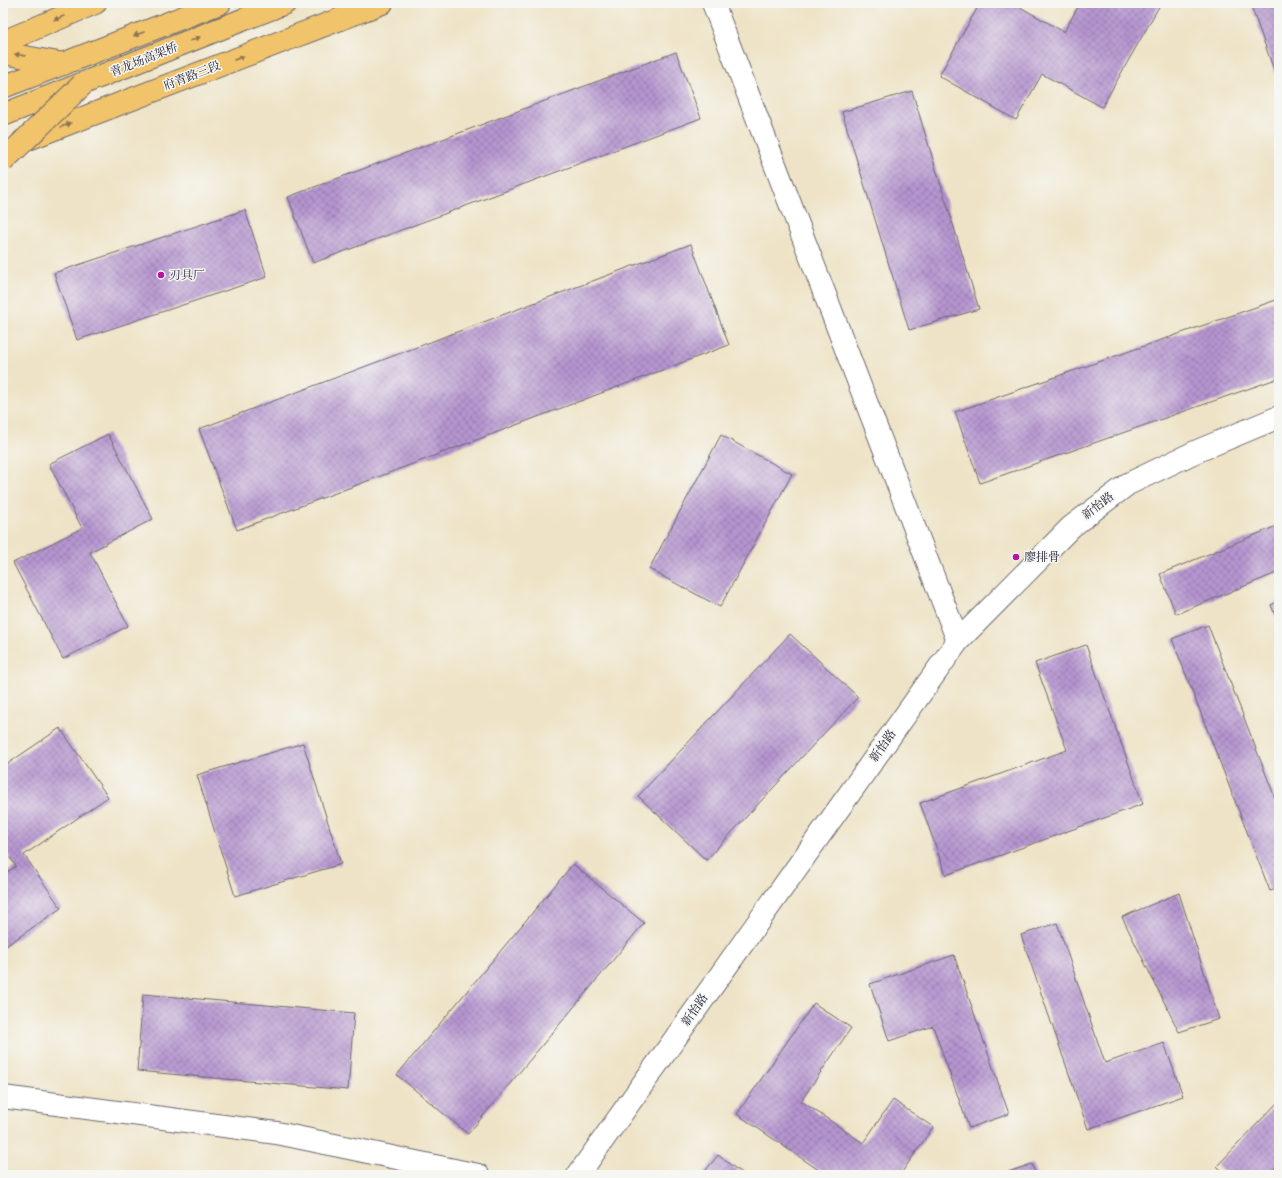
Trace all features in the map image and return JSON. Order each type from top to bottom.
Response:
[{"type":"main road","points":[[3,42],[94,3]]},
{"type":"main road","name":"青龙场高架桥","points":[[3,87],[220,3]]},
{"type":"main road","name":"青龙场高架桥","points":[[3,116],[285,3]]},
{"type":"main road","name":"府青路三段","points":[[3,149],[382,3]]},
{"type":"main road","points":[[3,52],[64,64]]},
{"type":"main road","points":[[3,161],[82,85]]},
{"type":"street","points":[[713,3],[958,640]]},
{"type":"street","name":"新怡路","points":[[578,1175],[958,640],[1071,527],[1128,484],[1195,452],[1279,417]]},
{"type":"street","points":[[3,1097],[277,1133],[478,1175]]},
{"type":"building","points":[[980,3],[1013,3],[1064,32],[1080,3],[1161,3],[1102,107],[1042,74],[1016,120],[939,76]]},
{"type":"building","points":[[1250,3],[1279,3],[1279,84]]},
{"type":"building","points":[[676,52],[701,118],[313,263],[288,197]]},
{"type":"building","points":[[912,91],[979,309],[909,330],[842,112]]},
{"type":"building","name":"刃具厂","points":[[245,210],[267,277],[77,340],[54,273]]},
{"type":"building","points":[[691,244],[729,345],[237,530],[199,429]]},
{"type":"building","points":[[1279,299],[1279,378],[980,483],[955,412]]},
{"type":"building","points":[[108,434],[153,519],[90,552],[128,626],[63,659],[13,563],[82,528],[49,464]]},
{"type":"building","points":[[721,435],[792,474],[720,607],[649,569]]},
{"type":"building","points":[[1279,525],[1279,572],[1176,614],[1160,574]]},
{"type":"building","points":[[1279,601],[1279,625],[1271,605]]},
{"type":"building","points":[[1208,625],[1279,808],[1279,888],[1270,891],[1172,639]]},
{"type":"building","points":[[790,634],[858,697],[706,860],[638,796]]},
{"type":"building","points":[[1086,645],[1143,804],[946,875],[920,803],[1067,750],[1035,663]]},
{"type":"building","points":[[60,728],[108,797],[24,855],[61,908],[3,948],[3,875],[16,866],[3,848],[3,767]]},
{"type":"building","points":[[303,743],[341,864],[235,896],[197,775]]},
{"type":"building","points":[[573,864],[644,923],[468,1134],[397,1075]]},
{"type":"building","points":[[1179,893],[1219,1019],[1179,1032],[1122,917]]},
{"type":"building","points":[[1057,923],[1105,1063],[1164,1043],[1183,1096],[1088,1129],[1021,935]]},
{"type":"building","points":[[954,955],[1009,1114],[969,1128],[933,1026],[889,1041],[870,984]]},
{"type":"building","points":[[143,994],[354,1013],[348,1090],[137,1071]]},
{"type":"building","points":[[814,1003],[851,1028],[801,1101],[863,1143],[893,1100],[933,1127],[900,1175],[826,1175],[737,1114]]},
{"type":"building","points":[[1279,1101],[1279,1164],[1269,1175],[1226,1175],[1217,1166]]},
{"type":"building","points":[[718,1155],[744,1175],[702,1175]]},
{"type":"building","points":[[1032,1164],[1036,1175],[999,1175]]},
{"type":"place","name":"刃具厂","points":[[161,275]]},
{"type":"place","name":"廖排骨","points":[[1016,557]]}]
